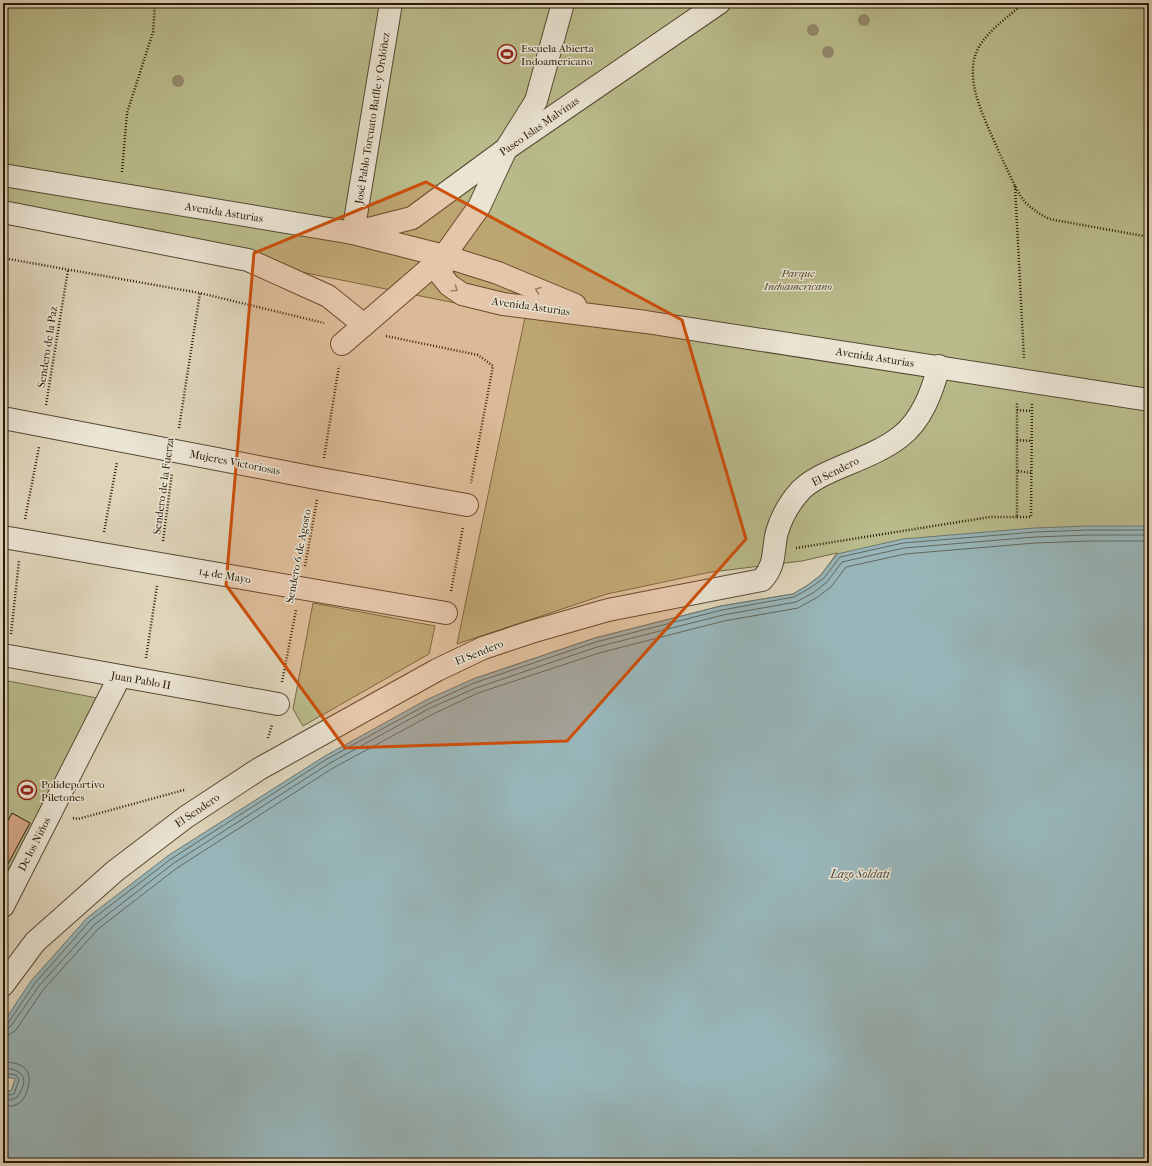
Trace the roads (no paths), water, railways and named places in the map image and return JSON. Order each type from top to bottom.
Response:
[{"type":"street","name":"José Pablo Torcuato Batlle y Ordóñez","points":[[353,233],[391,3]]},
{"type":"street","points":[[3,212],[248,260],[328,296],[354,334],[444,256],[479,207],[506,149],[536,101],[563,3]]},
{"type":"street","name":"Paseo Islas Malvinas","points":[[353,233],[412,218],[506,149],[719,3]]},
{"type":"street","name":"Avenida Asturias","points":[[3,175],[353,233],[444,256],[498,273],[600,315]]},
{"type":"street","name":"Avenida Asturias","points":[[444,256],[441,275],[449,285],[462,294],[503,304],[600,315],[939,366],[1149,400]]},
{"type":"street","name":"El Sendero","points":[[3,985],[35,942],[115,870],[186,817],[259,769],[437,670],[483,648],[531,632],[608,610],[762,580],[772,565],[777,533],[784,511],[802,489],[822,476],[867,455],[900,437],[920,414],[934,385],[939,366]]},
{"type":"street","name":"Mujeres Victoriosas","points":[[3,418],[321,479],[467,505]]},
{"type":"street","name":"14 de Mayo","points":[[3,537],[446,613]]},
{"type":"street","name":"Juan Pablo II","points":[[3,655],[278,704]]},
{"type":"street","name":"De los Niños","points":[[3,906],[120,676]]},
{"type":"water","name":"Lago Soldati","points":[[1149,526],[1149,1163],[9,1163],[3,1153],[3,1090],[11,1091],[15,1079],[3,1076],[3,1023],[31,981],[87,918],[169,855],[325,756],[426,700],[473,679],[595,638],[721,606],[793,594],[821,575],[837,554],[903,539],[1034,528]]},
{"type":"place","name":"Escuela Abierta Indoamericano","points":[[507,54]]},
{"type":"place","name":"Polideportivo Piletones","points":[[27,790]]},
{"type":"park label","name":"Parque Indoamericano","points":[[798,279]]}]
